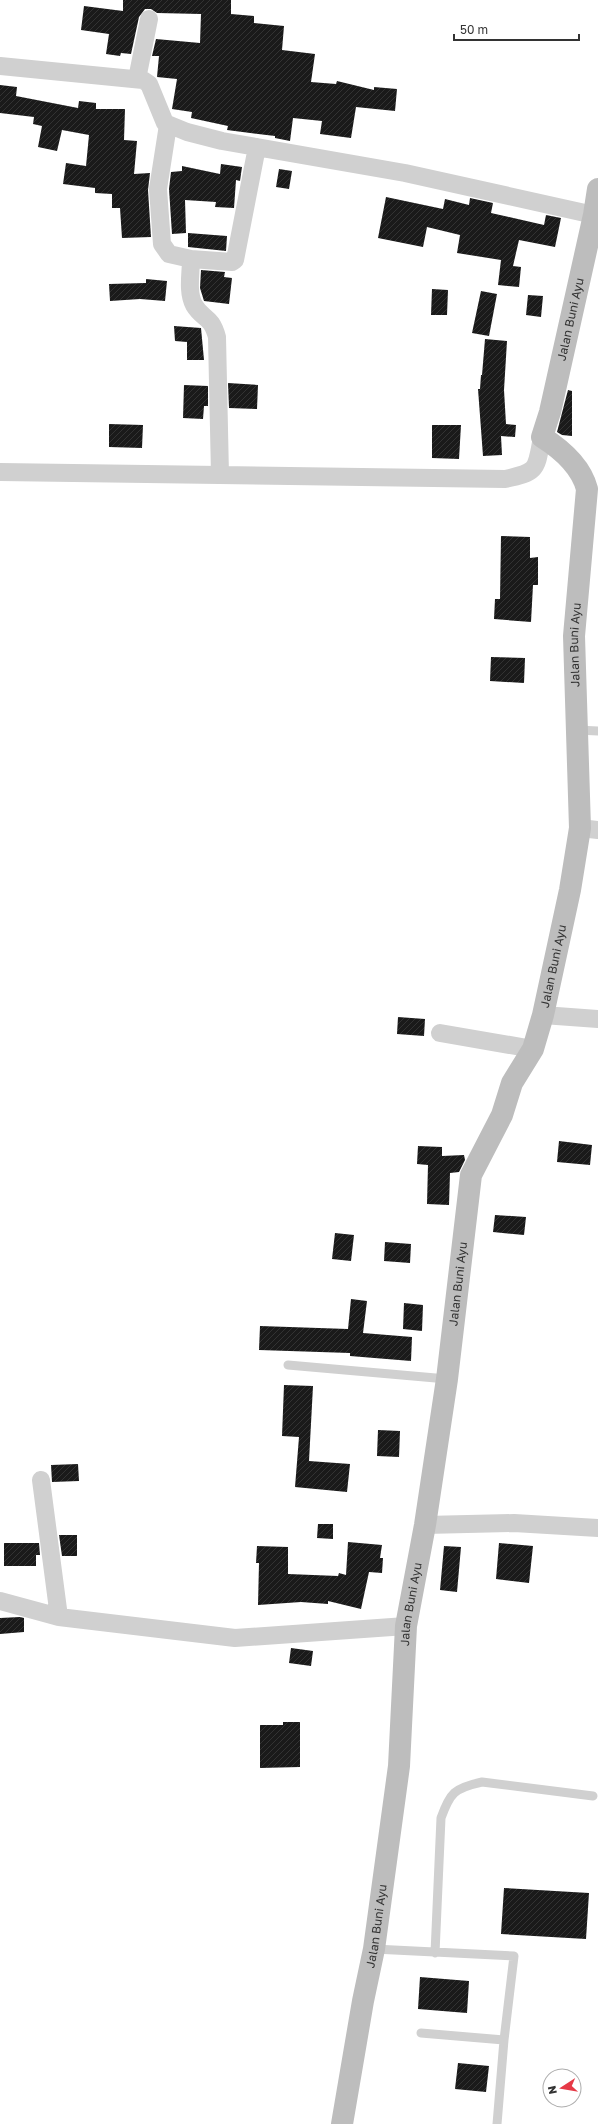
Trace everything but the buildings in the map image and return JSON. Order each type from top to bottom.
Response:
[{"type":"main road","name":"Jalan Buni Ayu","points":[[342,2124],[363,2001],[374,1949],[399,1766],[406,1626],[425,1525],[447,1379],[471,1175],[502,1115],[512,1083],[533,1049],[543,1015],[570,890],[589,829],[588,731],[574,636],[593,490],[571,461],[547,440],[550,412],[594,214],[598,189]]},
{"type":"street","points":[[137,80],[149,19]]},
{"type":"street","points":[[0,66],[137,80],[149,84],[163,119],[168,125],[215,139],[405,172],[594,214]]},
{"type":"street","points":[[168,125],[158,189],[162,244],[165,251],[169,254],[191,259],[232,262],[235,260],[257,147]]},
{"type":"street","points":[[191,259],[190,295],[195,306],[213,323],[217,337],[220,475]]},
{"type":"street","points":[[0,472],[505,479],[530,472],[537,465],[547,440]]},
{"type":"street","points":[[543,1015],[598,1019]]},
{"type":"street","points":[[440,1033],[533,1049]]},
{"type":"street","points":[[41,1480],[59,1617]]},
{"type":"street","points":[[425,1525],[514,1523],[598,1528]]},
{"type":"street","points":[[0,1601],[59,1617],[235,1638],[406,1626]]},
{"type":"lane","points":[[288,1365],[447,1379]]},
{"type":"lane","points":[[435,1953],[441,1818],[448,1798],[464,1786],[482,1782],[594,1796]]},
{"type":"lane","points":[[374,1949],[514,1956],[504,2040],[497,2124]]},
{"type":"lane","points":[[421,2033],[504,2040]]}]
